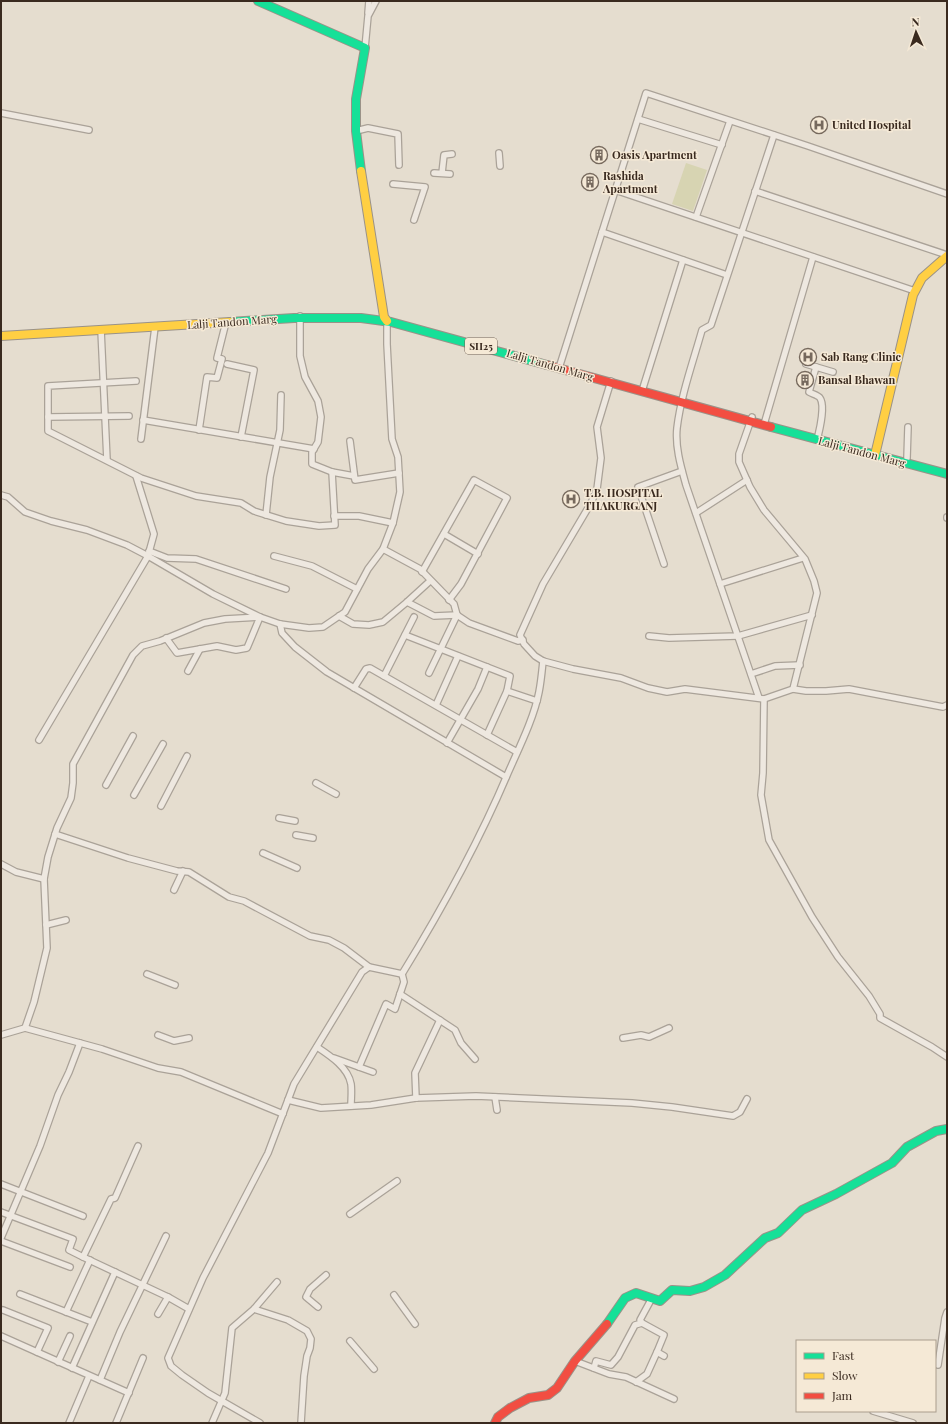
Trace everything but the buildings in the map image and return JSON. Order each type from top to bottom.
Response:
[{"type":"main road","points":[[258,1],[365,48],[356,99],[356,131],[365,197],[386,319]]},
{"type":"main road","points":[[876,453],[911,302],[922,278],[947,256]]},
{"type":"main road","name":"Lalji Tandon Marg","points":[[1,336],[142,326],[154,327],[300,316]]},
{"type":"main road","name":"Lalji Tandon Marg","points":[[1,332],[142,326],[300,316],[386,319],[876,453],[947,467]]},
{"type":"main road","name":"Lalji Tandon Marg","points":[[751,419],[765,421],[947,474]]},
{"type":"main road","points":[[495,1423],[498,1417],[510,1408],[529,1398],[548,1395],[557,1388],[575,1362],[605,1327],[625,1298],[636,1293],[660,1300],[672,1290],[690,1291],[704,1287],[725,1275],[765,1238],[778,1233],[802,1210],[836,1194],[892,1163],[907,1147],[936,1131],[947,1129]]},
{"type":"street","points":[[365,48],[369,1]]},
{"type":"street","points":[[368,16],[376,1]]},
{"type":"street","points":[[560,366],[646,93],[947,194]]},
{"type":"street","points":[[1,114],[89,130]]},
{"type":"street","points":[[638,119],[722,145]]},
{"type":"street","points":[[696,217],[730,120]]},
{"type":"street","points":[[356,131],[368,128],[398,134],[399,165]]},
{"type":"street","points":[[774,135],[711,325],[702,330],[683,400],[677,429],[679,460],[751,674],[762,698],[763,773],[761,795],[768,840],[812,917],[838,957],[869,996],[880,1014],[880,1018],[947,1057]]},
{"type":"street","points":[[499,153],[500,166]]},
{"type":"street","points":[[442,173],[444,155],[452,154]]},
{"type":"street","points":[[434,173],[450,174]]},
{"type":"street","points":[[393,184],[425,187],[414,220]]},
{"type":"street","points":[[615,190],[915,292]]},
{"type":"street","points":[[756,191],[947,256]]},
{"type":"street","points":[[602,232],[727,275]]},
{"type":"street","points":[[765,421],[813,257]]},
{"type":"street","points":[[642,389],[683,260]]},
{"type":"street","points":[[300,316],[300,356],[305,377],[318,401],[321,417],[318,442],[312,452],[312,464],[332,472],[354,476]]},
{"type":"street","points":[[148,553],[212,594],[260,617],[280,624],[309,628],[323,627],[345,612],[368,569],[383,548],[393,523],[400,492],[398,457],[392,439],[386,319]]},
{"type":"street","points":[[199,430],[207,378],[217,378],[222,359],[217,358],[226,322]]},
{"type":"street","points":[[141,439],[154,327]]},
{"type":"street","points":[[101,330],[107,460]]},
{"type":"street","points":[[227,364],[254,370],[241,437]]},
{"type":"street","points":[[806,364],[833,372]]},
{"type":"street","points":[[816,367],[810,392],[819,396],[821,399],[822,417],[818,436]]},
{"type":"street","points":[[611,380],[597,427],[601,458],[597,489],[591,503],[543,584],[520,635],[522,640],[535,656],[543,662],[621,678],[648,688],[667,692],[685,689],[762,698],[794,689],[806,691],[849,689],[943,707],[947,705]]},
{"type":"street","points":[[136,381],[48,386],[48,430],[136,476],[196,496],[241,503],[254,511],[286,521],[319,526],[335,525],[332,472]]},
{"type":"street","points":[[266,515],[270,477],[280,430],[281,395]]},
{"type":"street","points":[[48,417],[129,416]]},
{"type":"street","points":[[751,419],[739,454],[738,462],[764,510],[803,558],[814,581],[817,593],[794,689]]},
{"type":"street","points":[[143,420],[314,449]]},
{"type":"street","points":[[907,458],[908,427]]},
{"type":"street","points":[[350,440],[355,480],[399,473]]},
{"type":"street","points":[[664,564],[638,487],[682,470]]},
{"type":"street","points":[[38,740],[100,638],[148,553],[154,534],[136,476]]},
{"type":"street","points":[[422,572],[474,480],[507,498],[462,584],[449,600]]},
{"type":"street","points":[[696,512],[747,480]]},
{"type":"street","points":[[1,495],[8,497],[26,512],[50,521],[87,530],[148,553],[167,558],[196,559],[286,589]]},
{"type":"street","points":[[334,516],[359,516],[393,523]]},
{"type":"street","points":[[444,534],[478,554]]},
{"type":"street","points":[[383,548],[420,569],[454,604],[457,615],[429,673]]},
{"type":"street","points":[[274,556],[312,566],[357,589]]},
{"type":"street","points":[[720,584],[803,558]]},
{"type":"street","points":[[339,616],[353,624],[368,625],[383,622],[430,581]]},
{"type":"street","points":[[407,602],[434,616],[457,615],[469,623],[518,641],[522,640]]},
{"type":"street","points":[[649,636],[669,638],[738,636],[812,616]]},
{"type":"street","points":[[25,1028],[34,1002],[47,948],[44,880],[48,857],[55,834],[71,798],[73,764],[133,656],[142,646],[204,623],[225,619],[260,617]]},
{"type":"street","points":[[166,638],[178,653],[217,646],[236,650],[247,648],[260,617]]},
{"type":"street","points":[[384,676],[414,617]]},
{"type":"street","points":[[280,624],[282,632],[295,647],[327,672],[506,777]]},
{"type":"street","points":[[406,634],[510,676],[507,691],[487,734]]},
{"type":"street","points":[[188,671],[200,649]]},
{"type":"street","points":[[436,705],[458,656]]},
{"type":"street","points":[[359,1067],[386,1004],[395,1008],[404,982],[402,974],[440,912],[463,870],[490,814],[537,701],[543,662]]},
{"type":"street","points":[[751,674],[775,666],[800,665]]},
{"type":"street","points":[[447,743],[478,689],[487,667]]},
{"type":"street","points":[[354,688],[368,668],[370,668],[517,752]]},
{"type":"street","points":[[507,691],[537,701]]},
{"type":"street","points":[[106,785],[133,736]]},
{"type":"street","points":[[134,795],[163,744]]},
{"type":"street","points":[[161,806],[187,756]]},
{"type":"street","points":[[316,783],[336,794]]},
{"type":"street","points":[[278,818],[295,821]]},
{"type":"street","points":[[55,834],[128,858],[183,872],[189,872],[229,897],[244,901],[310,936],[329,940],[344,948],[369,967],[402,974]]},
{"type":"street","points":[[296,835],[313,838]]},
{"type":"street","points":[[263,852],[297,868]]},
{"type":"street","points":[[1,864],[16,872],[44,880]]},
{"type":"street","points":[[174,890],[183,872]]},
{"type":"street","points":[[46,925],[66,920]]},
{"type":"street","points":[[362,962],[362,972]]},
{"type":"street","points":[[260,1423],[221,1401],[182,1376],[171,1366],[168,1358],[203,1278],[268,1153],[294,1084],[362,972],[369,967]]},
{"type":"street","points":[[147,974],[175,985]]},
{"type":"street","points":[[400,994],[455,1030],[461,1043],[475,1059]]},
{"type":"street","points":[[416,1098],[415,1072],[440,1020]]},
{"type":"street","points":[[1,1035],[25,1028],[80,1043],[158,1068],[181,1072],[283,1114]]},
{"type":"street","points":[[623,1038],[641,1036],[649,1037],[669,1028]]},
{"type":"street","points":[[158,1036],[174,1041],[189,1038]]},
{"type":"street","points":[[70,1266],[1,1239],[40,1146],[58,1095],[80,1043]]},
{"type":"street","points":[[317,1047],[334,1058],[373,1072]]},
{"type":"street","points":[[334,1058],[344,1069],[350,1082],[351,1106]]},
{"type":"street","points":[[288,1100],[321,1108],[416,1098],[468,1096],[632,1103],[733,1116],[740,1112],[747,1099]]},
{"type":"street","points":[[495,1097],[497,1110]]},
{"type":"street","points":[[82,1257],[111,1199],[115,1198],[138,1146]]},
{"type":"street","points":[[350,1214],[397,1181]]},
{"type":"street","points":[[1,1184],[83,1216]]},
{"type":"street","points":[[1,1212],[73,1239],[69,1250],[168,1297],[189,1309]]},
{"type":"street","points":[[100,1380],[142,1285],[166,1236]]},
{"type":"street","points":[[66,1312],[90,1260]]},
{"type":"street","points":[[72,1368],[115,1272]]},
{"type":"street","points":[[318,1307],[306,1297],[310,1289],[326,1275]]},
{"type":"street","points":[[212,1423],[225,1393],[232,1328],[254,1309],[277,1282]]},
{"type":"street","points":[[20,1294],[92,1322]]},
{"type":"street","points":[[394,1295],[415,1324]]},
{"type":"street","points":[[158,1314],[168,1297]]},
{"type":"street","points":[[642,1323],[640,1319],[652,1298]]},
{"type":"street","points":[[254,1309],[288,1320],[307,1331],[311,1339],[304,1376],[301,1423]]},
{"type":"street","points":[[3,1310],[48,1328],[37,1352]]},
{"type":"street","points":[[938,1365],[947,1312]]},
{"type":"street","points":[[594,1368],[596,1361],[611,1365],[618,1357],[635,1325],[642,1323],[664,1335],[647,1374],[636,1382]]},
{"type":"street","points":[[1,1336],[129,1393]]},
{"type":"street","points":[[58,1362],[70,1336]]},
{"type":"street","points":[[350,1341],[374,1369]]},
{"type":"street","points":[[656,1352],[664,1356]]},
{"type":"street","points":[[116,1423],[143,1358]]},
{"type":"street","points":[[575,1362],[609,1374],[626,1377],[674,1399]]},
{"type":"street","points":[[70,1423],[89,1376]]},
{"type":"street","points":[[876,1412],[913,1423]]},
{"type":"shaded area","points":[[686,163],[707,170],[693,211],[672,204]]},
{"type":"traffic: fast","points":[[258,1],[365,48],[356,99],[356,131],[361,171]]},
{"type":"traffic: fast","points":[[230,322],[294,318],[361,318],[391,322],[547,365]]},
{"type":"traffic: fast","points":[[771,427],[947,474]]},
{"type":"traffic: fast","points":[[607,1324],[625,1298],[636,1293],[660,1301],[672,1290],[690,1291],[704,1287],[725,1275],[765,1238],[778,1233],[802,1210],[836,1194],[892,1163],[907,1147],[936,1131],[947,1129]]},
{"type":"traffic: slow","points":[[361,171],[384,317],[387,321]]},
{"type":"traffic: slow","points":[[875,455],[913,295],[922,278],[947,256]]},
{"type":"traffic: slow","points":[[1,336],[230,322]]},
{"type":"traffic: jam","points":[[547,365],[771,427]]},
{"type":"traffic: jam","points":[[495,1423],[498,1417],[510,1408],[529,1398],[548,1395],[557,1388],[575,1361],[607,1324]]},
{"type":"place","name":"United Hospital","points":[[819,125]]},
{"type":"place","name":"Oasis Apartment","points":[[599,155]]},
{"type":"place","name":"Rashida Apartment","points":[[590,182]]},
{"type":"place","name":"Sab Rang Clinic","points":[[808,357]]},
{"type":"place","name":"Bansal Bhawan","points":[[805,380]]},
{"type":"place","name":"T.B. HOSPITAL THAKURGANJ","points":[[571,499]]}]
